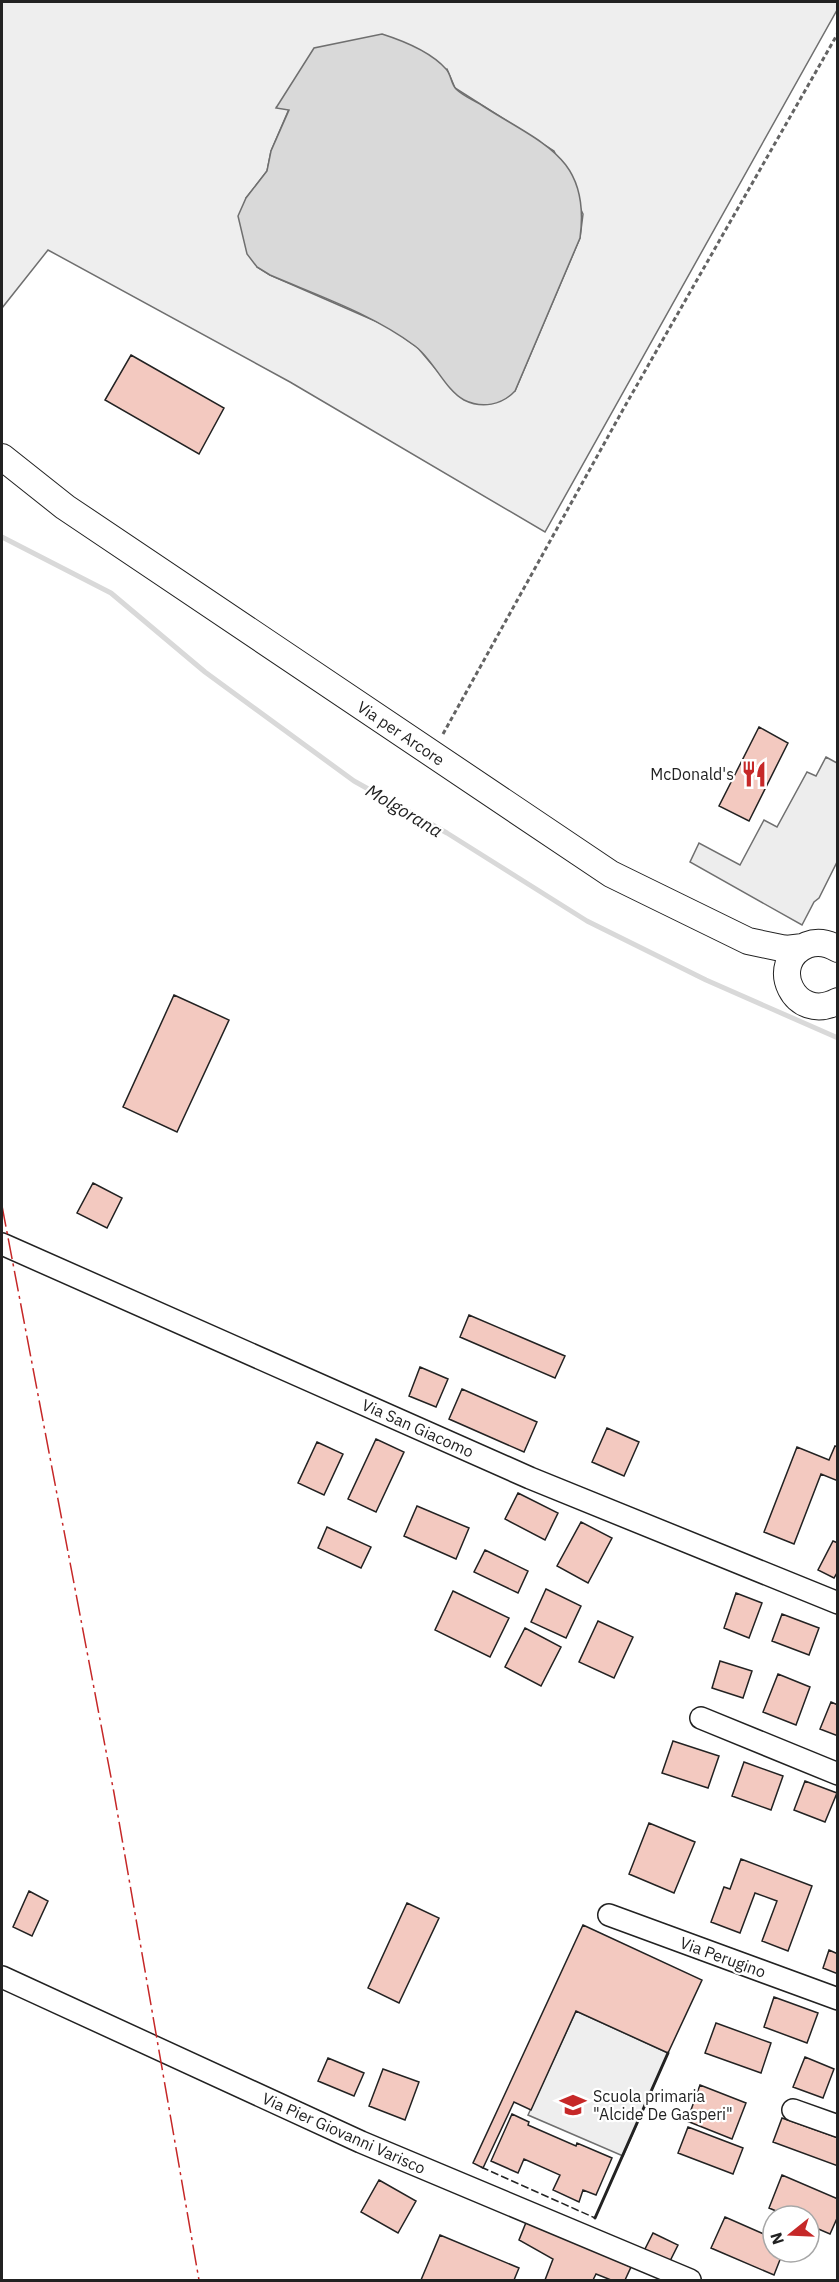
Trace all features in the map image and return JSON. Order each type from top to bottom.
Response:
[{"type":"main road","points":[[2,457],[65,507]]},
{"type":"main road","points":[[2,473],[28,490],[65,507]]},
{"type":"main road","name":"Via per Arcore","points":[[65,507],[611,874],[748,941],[786,949],[822,943],[837,949]]},
{"type":"main road","name":"Via per Arcore","points":[[748,941],[787,978],[793,994],[806,1004],[814,1007],[835,1003]]},
{"type":"main road","points":[[787,978],[790,961],[803,947]]},
{"type":"street","name":"Via San Giacomo","points":[[2,1244],[530,1478],[837,1603]]},
{"type":"street","points":[[701,1718],[837,1774]]},
{"type":"street","name":"Via Perugino","points":[[609,1915],[837,1999]]},
{"type":"street","name":"Via Pier Giovanni Varisco","points":[[2,1977],[362,2142],[690,2280]]},
{"type":"street","points":[[794,2110],[837,2126]]},
{"type":"path","points":[[432,754],[625,406],[837,33]]},
{"type":"shaded area","points":[[2,2],[837,2],[837,10],[545,532],[290,382],[48,250],[2,308]],"holes":[[[447,69],[455,88],[554,151],[583,214],[580,238],[515,391],[450,386],[418,348],[389,327],[270,275],[257,267],[246,198],[267,171],[271,151],[289,109],[276,107]]]},
{"type":"shaded area","points":[[382,34],[425,52],[448,71],[454,87],[459,92],[543,143],[570,171],[578,189],[581,211],[580,238],[515,391],[498,402],[485,405],[464,400],[451,389],[415,346],[381,324],[345,306],[270,275],[257,267],[247,254],[238,216],[246,198],[267,171],[271,151],[289,110],[276,108],[314,48]]},
{"type":"shaded area","points":[[826,757],[837,763],[837,862],[802,925],[690,862],[699,843],[740,865],[764,820],[777,827],[807,772],[816,776]]},
{"type":"shaded area","points":[[576,2011],[668,2053],[623,2156],[528,2115]]},
{"type":"building","points":[[131,355],[224,408],[199,454],[105,400]]},
{"type":"building","name":"McDonald's","points":[[759,727],[788,743],[749,821],[719,806]]},
{"type":"building","points":[[174,995],[229,1020],[177,1132],[123,1107]]},
{"type":"building","points":[[93,1183],[122,1198],[107,1228],[77,1213]]},
{"type":"building","points":[[469,1315],[565,1356],[555,1378],[460,1337]]},
{"type":"building","points":[[420,1367],[448,1379],[436,1407],[409,1396]]},
{"type":"building","points":[[462,1389],[537,1422],[524,1452],[449,1419]]},
{"type":"building","points":[[607,1428],[639,1442],[624,1476],[592,1462]]},
{"type":"building","points":[[376,1439],[404,1452],[376,1512],[348,1499]]},
{"type":"building","points":[[317,1442],[343,1454],[324,1495],[298,1483]]},
{"type":"building","points":[[835,1446],[838,1447],[838,1481],[821,1474],[794,1544],[764,1532],[797,1447],[829,1460]]},
{"type":"building","points":[[518,1493],[558,1513],[545,1540],[505,1519]]},
{"type":"building","points":[[417,1506],[469,1528],[456,1559],[404,1536]]},
{"type":"building","points":[[581,1522],[612,1538],[588,1583],[557,1566]]},
{"type":"building","points":[[327,1527],[371,1547],[361,1568],[318,1548]]},
{"type":"building","points":[[833,1541],[838,1543],[838,1571],[834,1578],[818,1570]]},
{"type":"building","points":[[485,1550],[528,1571],[518,1593],[474,1572]]},
{"type":"building","points":[[546,1589],[581,1606],[566,1638],[531,1622]]},
{"type":"building","points":[[453,1591],[509,1618],[490,1657],[435,1630]]},
{"type":"building","points":[[736,1593],[762,1603],[749,1638],[724,1628]]},
{"type":"building","points":[[782,1614],[819,1628],[809,1655],[772,1641]]},
{"type":"building","points":[[598,1621],[633,1637],[614,1678],[579,1662]]},
{"type":"building","points":[[525,1628],[561,1647],[541,1686],[505,1667]]},
{"type":"building","points":[[720,1661],[752,1671],[743,1698],[712,1688]]},
{"type":"building","points":[[778,1674],[810,1687],[796,1725],[763,1712]]},
{"type":"building","points":[[831,1702],[838,1705],[838,1736],[820,1729]]},
{"type":"building","points":[[673,1741],[719,1756],[708,1788],[662,1773]]},
{"type":"building","points":[[744,1762],[783,1776],[771,1810],[732,1796]]},
{"type":"building","points":[[805,1781],[837,1793],[825,1822],[794,1810]]},
{"type":"building","points":[[649,1823],[695,1842],[674,1893],[629,1874]]},
{"type":"building","points":[[741,1859],[812,1886],[788,1951],[762,1941],[777,1901],[755,1893],[740,1933],[711,1922],[724,1887],[730,1889]]},
{"type":"building","points":[[29,1891],[48,1901],[32,1936],[13,1927]]},
{"type":"building","points":[[407,1903],[439,1918],[399,2003],[368,1988]]},
{"type":"building","points":[[583,1925],[702,1980],[668,2053],[576,2011],[531,2110],[514,2102],[483,2168],[473,2163]]},
{"type":"building","points":[[829,1950],[838,1954],[838,1974],[823,1968]]},
{"type":"building","points":[[774,1997],[818,2013],[807,2043],[764,2027]]},
{"type":"building","points":[[716,2023],[771,2043],[761,2073],[705,2053]]},
{"type":"building","points":[[805,2057],[834,2069],[823,2098],[793,2087]]},
{"type":"building","points":[[328,2058],[364,2073],[354,2096],[318,2081]]},
{"type":"building","points":[[383,2069],[419,2082],[405,2120],[369,2106]]},
{"type":"building","points":[[700,2085],[746,2103],[732,2139],[687,2121]]},
{"type":"building","points":[[512,2114],[529,2122],[528,2125],[576,2146],[577,2143],[612,2158],[596,2195],[583,2190],[579,2202],[553,2190],[560,2175],[524,2159],[518,2173],[491,2161]]},
{"type":"building","points":[[782,2118],[838,2138],[838,2166],[773,2142]]},
{"type":"building","points":[[688,2127],[743,2148],[733,2174],[678,2153]]},
{"type":"building","points":[[782,2175],[838,2199],[838,2216],[830,2234],[821,2230],[821,2204],[771,2204]]},
{"type":"building","points":[[379,2180],[416,2201],[398,2233],[361,2212]]},
{"type":"building","points":[[725,2217],[761,2233],[761,2264],[778,2264],[774,2275],[711,2248]]},
{"type":"building","points":[[527,2220],[631,2267],[625,2280],[611,2280],[596,2274],[593,2280],[545,2280],[553,2259],[519,2240]]},
{"type":"building","points":[[653,2233],[678,2245],[668,2265],[643,2253]]},
{"type":"building","points":[[440,2235],[519,2268],[514,2280],[421,2280]]},
{"type":"waterway","name":"Molgorana","points":[[2,537],[111,593],[205,672],[354,781],[447,833],[587,921],[706,980],[838,1038]]},
{"type":"fence","points":[[481,2167],[595,2218]]},
{"type":"wall","points":[[595,2218],[668,2053]]},
{"type":"power","points":[[2,1206],[114,1793],[199,2280]]},
{"type":"place","name":"McDonald's","points":[[754,774]]},
{"type":"place","name":"Scuola primaria \"Alcide De Gasperi\"","points":[[573,2105]]}]
